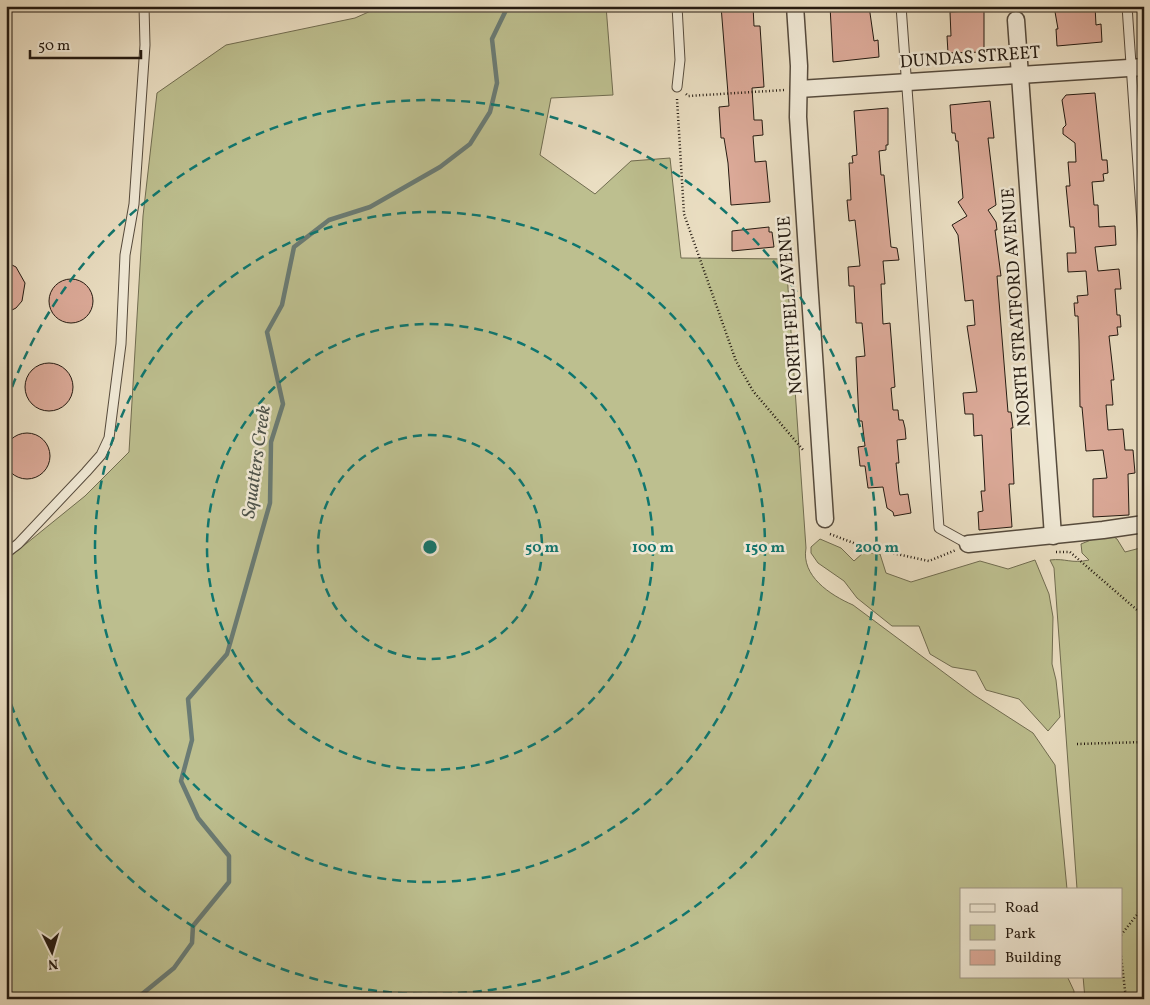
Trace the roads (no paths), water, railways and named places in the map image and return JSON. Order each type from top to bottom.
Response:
[{"type":"street","name":"NORTH FELL AVENUE","points":[[795,6],[794,90],[798,117],[826,525]]},
{"type":"street","name":"NORTH STRATFORD AVENUE","points":[[1016,20],[1051,544]]},
{"type":"street","name":"DUNDAS STREET","points":[[794,90],[1137,67]]},
{"type":"street","points":[[968,544],[1051,544],[1144,524]]},
{"type":"lane","points":[[6,553],[18,544],[86,472],[101,455],[109,438],[121,344],[125,255],[134,204],[145,45],[144,6]]},
{"type":"lane","points":[[677,6],[680,60],[677,87]]},
{"type":"lane","points":[[901,6],[939,528],[968,544]]},
{"type":"lane","points":[[1127,6],[1137,67],[1144,253]]},
{"type":"waterway","name":"Squatters Creek","points":[[136,999],[174,968],[192,943],[193,926],[229,882],[229,856],[198,818],[181,781],[192,740],[188,699],[227,654],[270,503],[271,442],[283,404],[267,332],[282,305],[294,247],[329,220],[370,207],[440,167],[470,144],[490,112],[497,83],[492,39],[508,6]]}]
